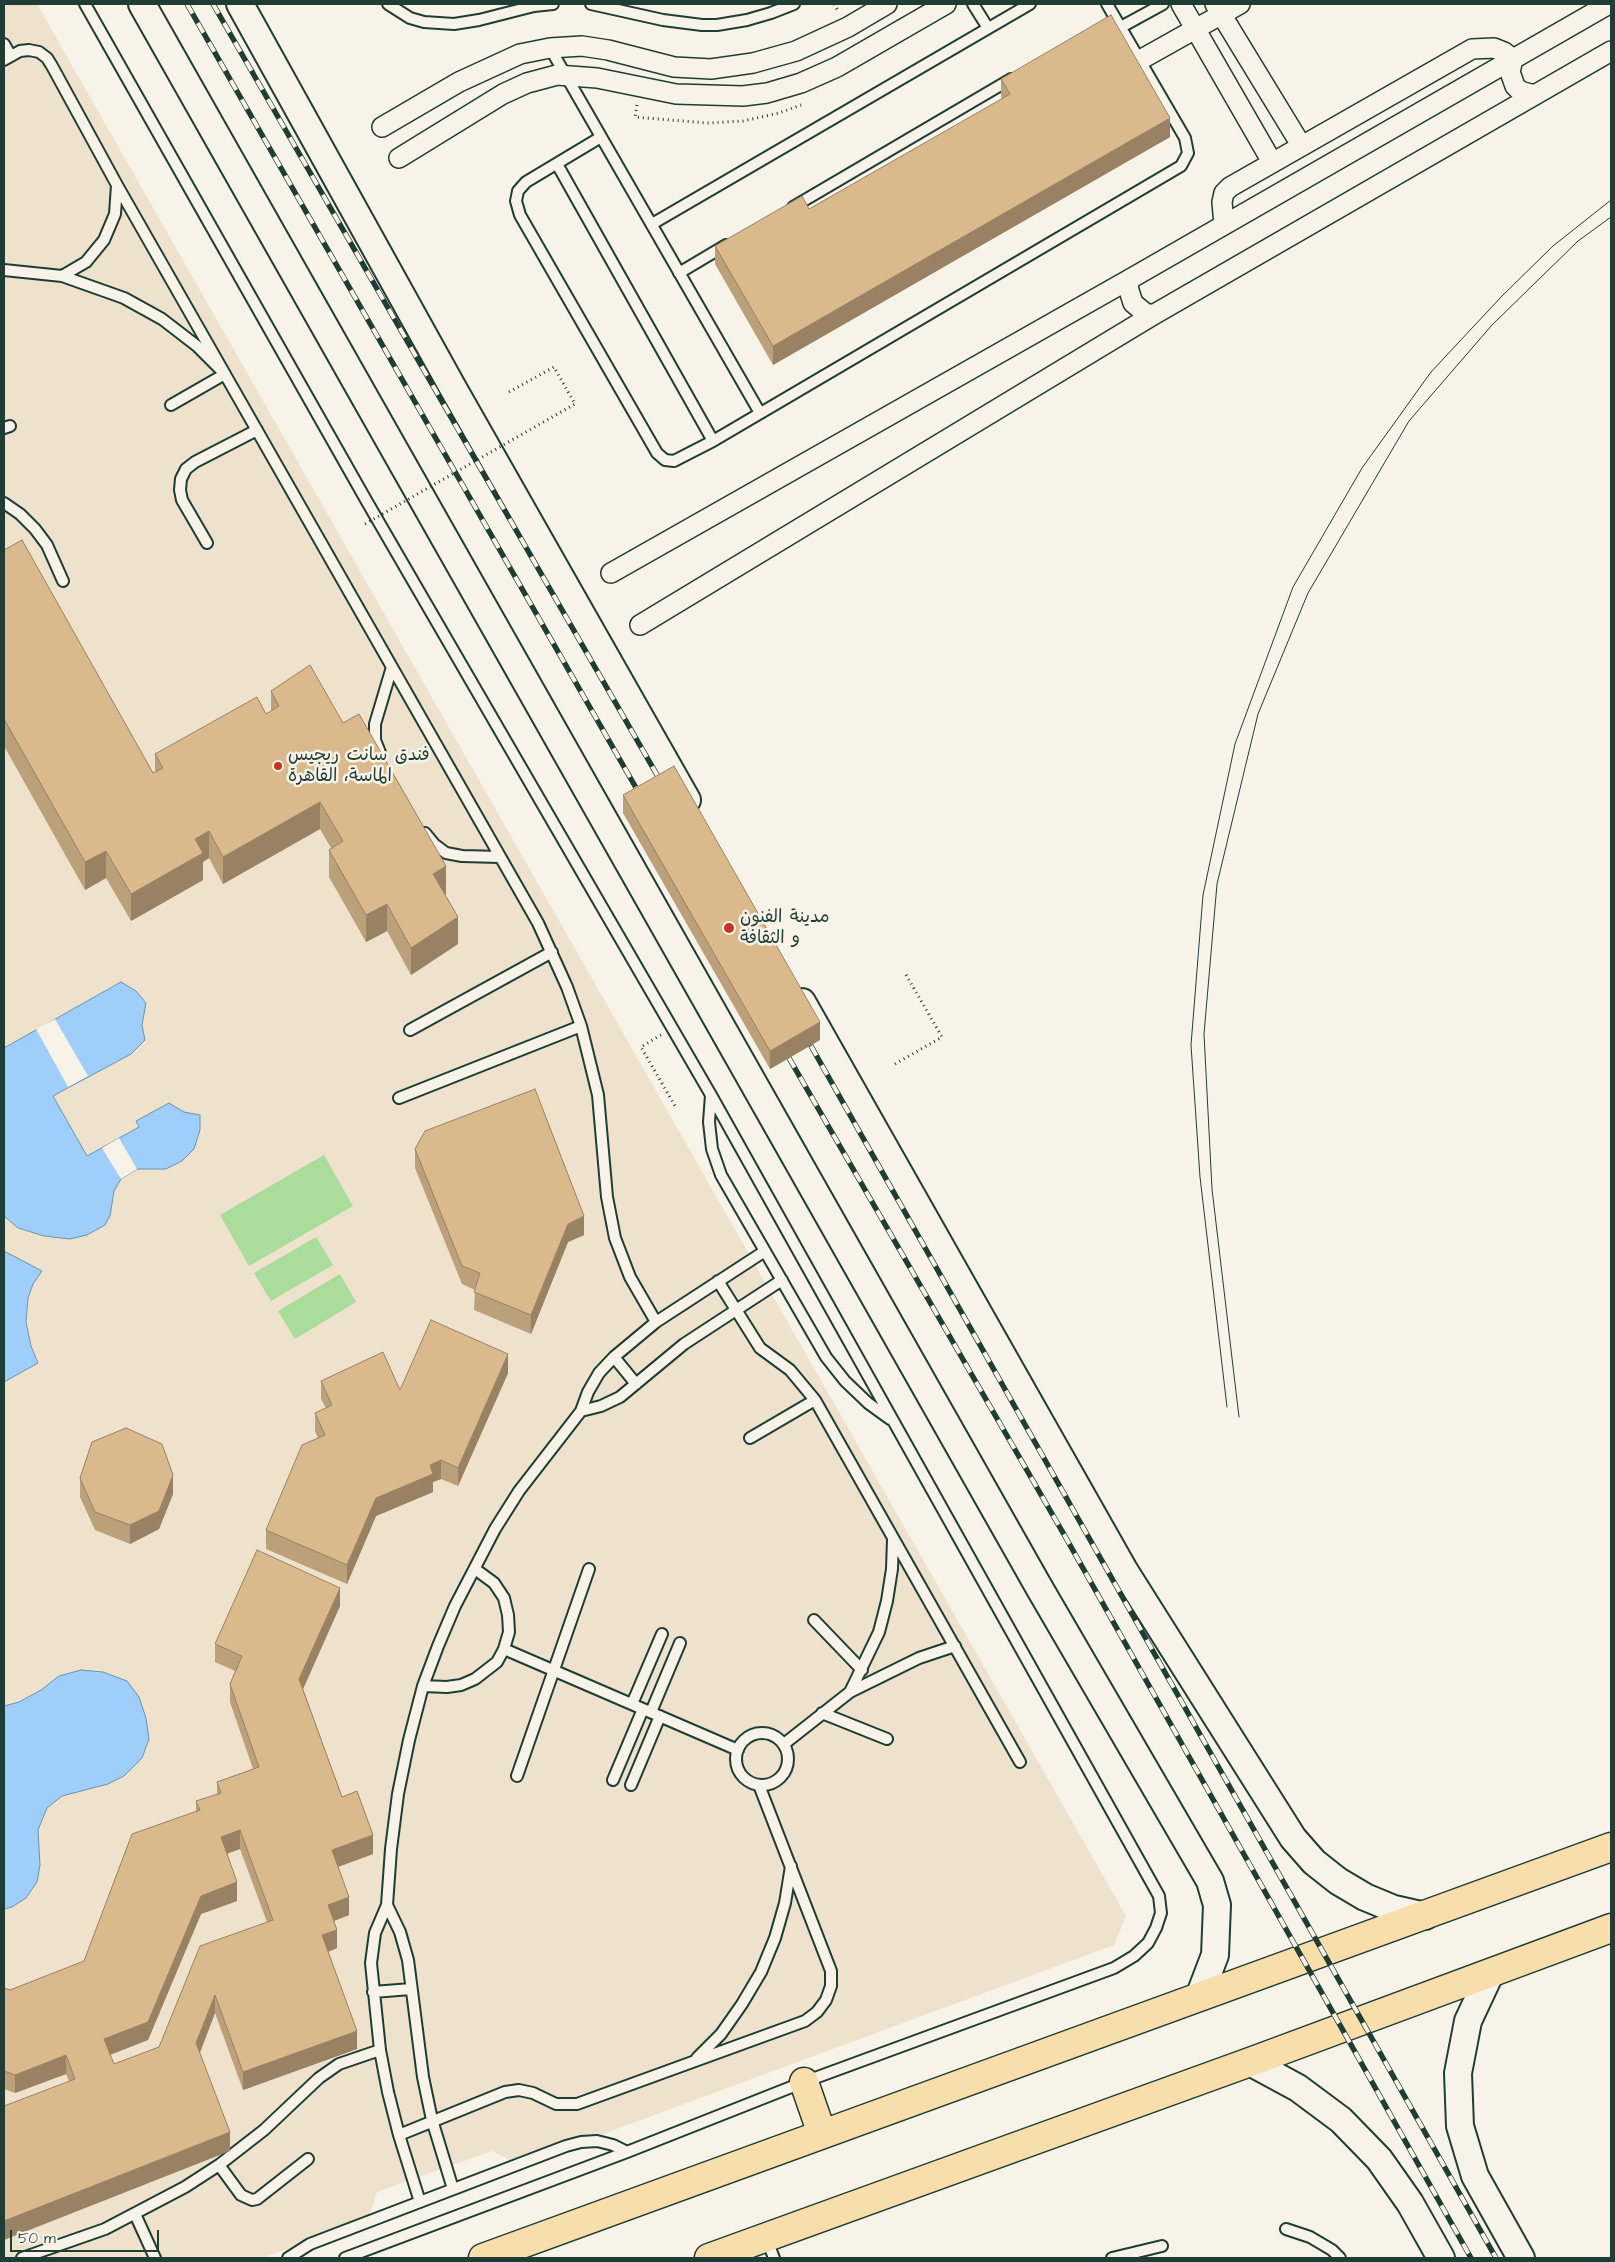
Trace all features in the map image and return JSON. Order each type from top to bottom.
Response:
[{"type":"main road","points":[[483,2258],[1611,1847]]},
{"type":"main road","points":[[709,2258],[761,2249],[1250,2062],[1611,1928]]},
{"type":"main road","points":[[804,2082],[822,2134]]},
{"type":"street","points":[[142,4],[1036,1580],[1210,1882],[1217,1905],[1215,1955],[1200,1997]]},
{"type":"street","points":[[240,4],[458,397],[700,822]]},
{"type":"street","points":[[382,127],[459,82],[520,54],[550,48],[582,46],[608,50],[674,67],[711,69],[753,63],[796,51],[848,27],[887,4]]},
{"type":"street","points":[[399,158],[503,94],[527,83],[557,75],[597,78],[676,94],[743,96],[767,93],[801,83],[837,67],[946,4]]},
{"type":"street","points":[[1182,4],[1272,162]]},
{"type":"street","points":[[1140,60],[1196,29],[1218,9],[1240,4]]},
{"type":"street","points":[[611,573],[1130,279],[1609,4]]},
{"type":"street","points":[[1218,9],[1302,145]]},
{"type":"street","points":[[1224,225],[1222,202],[1227,190],[1272,162],[1472,49],[1494,48],[1504,52],[1513,59]]},
{"type":"street","points":[[640,625],[1153,315],[1611,51]]},
{"type":"street","points":[[1513,59],[1510,72],[1515,86],[1527,94],[1534,95]]},
{"type":"street","points":[[1130,279],[1128,287],[1133,303],[1145,313],[1153,315]]},
{"type":"street","points":[[789,979],[1124,1570],[1293,1838],[1314,1862],[1338,1881],[1365,1897],[1394,1909],[1425,1916]]},
{"type":"street","points":[[1490,1974],[1468,2021],[1458,2073],[1460,2126],[1475,2176],[1521,2258]]},
{"type":"street","points":[[1250,2062],[1298,2088],[1348,2127],[1379,2159],[1410,2203],[1441,2258]]},
{"type":"lane","points":[[85,4],[366,500],[711,1095],[1159,1896],[1161,1913],[1148,1943],[1134,1956],[1114,1968],[804,2082],[627,2152],[345,2258]]},
{"type":"lane","points":[[388,4],[410,18],[424,22],[454,24],[479,20],[534,6],[553,4]]},
{"type":"lane","points":[[591,4],[672,21],[702,25],[717,25],[747,20],[794,4]]},
{"type":"lane","points":[[974,4],[988,28]]},
{"type":"lane","points":[[652,224],[1030,4]]},
{"type":"lane","points":[[601,137],[526,182],[518,191],[516,201],[520,215],[657,453],[665,460],[674,461],[713,441],[1181,166],[1186,160],[1188,153],[1185,138],[1121,27],[1111,20],[1107,4]]},
{"type":"lane","points":[[1121,27],[1163,4]]},
{"type":"lane","points":[[4,44],[7,58],[20,51],[30,50],[39,52],[47,58],[117,185],[538,923],[552,952],[581,1026],[598,1095],[607,1197],[616,1238],[630,1277],[656,1322]]},
{"type":"lane","points":[[550,48],[760,413]]},
{"type":"lane","points":[[782,213],[1021,73]]},
{"type":"lane","points":[[557,164],[713,441]]},
{"type":"lane","points":[[62,276],[86,262],[104,240],[115,214],[117,185]]},
{"type":"lane","points":[[680,273],[739,238]]},
{"type":"lane","points":[[4,270],[62,276],[124,298],[162,319],[197,346],[226,374]]},
{"type":"lane","points":[[171,405],[226,374]]},
{"type":"lane","points":[[207,543],[182,500],[180,490],[181,479],[186,469],[195,462],[257,430]]},
{"type":"lane","points":[[4,503],[20,514],[34,529],[53,557],[63,581]]},
{"type":"lane","points":[[386,764],[377,748],[374,732],[392,667]]},
{"type":"lane","points":[[420,823],[434,844],[446,853],[462,856],[500,857]]},
{"type":"lane","points":[[410,1030],[552,952]]},
{"type":"lane","points":[[399,1098],[581,1026]]},
{"type":"lane","points":[[711,1095],[708,1122],[712,1149],[721,1175],[826,1357],[845,1381],[868,1403],[893,1420]]},
{"type":"lane","points":[[420,2202],[399,2135],[380,2050],[371,1964],[375,1933],[387,1905],[391,1849],[398,1794],[423,1686],[454,1606],[495,1529],[519,1491],[581,1411],[588,1392],[599,1373],[614,1357],[656,1322],[765,1251]]},
{"type":"lane","points":[[581,1411],[601,1406],[614,1400],[684,1344],[782,1280]]},
{"type":"lane","points":[[718,1281],[760,1348],[790,1370],[814,1400],[1020,1762]]},
{"type":"lane","points":[[614,1357],[636,1384]]},
{"type":"lane","points":[[750,1438],[814,1400]]},
{"type":"lane","points":[[850,1692],[879,1632],[888,1601],[892,1570],[893,1538]]},
{"type":"lane","points":[[423,1686],[454,1686],[475,1679],[497,1662],[504,1649],[509,1624],[504,1598],[494,1583],[474,1569]]},
{"type":"lane","points":[[517,1776],[589,1569]]},
{"type":"lane","points":[[814,1620],[862,1670]]},
{"type":"lane","points":[[632,1704],[662,1634]]},
{"type":"lane","points":[[613,1780],[651,1712],[680,1643]]},
{"type":"lane","points":[[784,1744],[850,1692],[919,1658],[955,1646]]},
{"type":"lane","points":[[504,1649],[738,1750]]},
{"type":"lane","points":[[631,1785],[651,1712]]},
{"type":"lane","points":[[822,1713],[887,1739]]},
{"type":"lane","points":[[399,2135],[504,2092],[519,2090],[533,2093],[556,2104],[577,2104],[805,2021],[817,2012],[826,2000],[831,1986],[831,1971],[759,1785],[744,1777],[736,1762],[738,1750],[746,1738],[761,1732],[770,1733],[784,1744],[789,1760],[783,1776],[776,1781],[759,1785]]},
{"type":"lane","points":[[695,2060],[726,2026],[761,1972],[778,1929],[785,1903],[791,1866]]},
{"type":"lane","points":[[387,1905],[400,1932],[405,1950],[421,2068],[432,2120],[453,2189]]},
{"type":"lane","points":[[373,1992],[411,1989]]},
{"type":"lane","points":[[22,2258],[105,2229],[185,2187],[220,2165],[264,2130],[326,2073],[339,2064],[380,2050]]},
{"type":"lane","points":[[288,2258],[310,2244],[581,2142],[597,2141],[627,2152]]},
{"type":"lane","points":[[220,2165],[241,2195],[252,2200],[257,2199],[308,2159]]},
{"type":"lane","points":[[135,2214],[155,2258]]},
{"type":"lane","points":[[1286,2229],[1310,2237],[1332,2250],[1340,2258]]},
{"type":"lane","points":[[1112,2258],[1162,2246]]},
{"type":"path","points":[[365,524],[574,404],[554,367],[509,392]]},
{"type":"path","points":[[895,1064],[942,1037],[905,973]]},
{"type":"path","points":[[672,1028],[641,1047],[675,1106]]},
{"type":"shaded area","points":[[4,4],[37,4],[1126,1916],[1114,1945],[519,2165],[492,2151],[377,2192],[368,2220],[262,2258],[4,2258]]},
{"type":"green space","points":[[324,1155],[353,1206],[249,1266],[220,1215]]},
{"type":"green space","points":[[316,1237],[333,1265],[271,1301],[254,1273]]},
{"type":"green space","points":[[340,1274],[356,1302],[295,1339],[278,1311]]},
{"type":"water","points":[[121,982],[136,991],[146,1003],[142,1025],[145,1040],[131,1054],[53,1096],[87,1156],[139,1127],[136,1121],[169,1103],[184,1112],[200,1115],[200,1130],[194,1149],[182,1161],[166,1169],[137,1169],[121,1179],[114,1191],[110,1216],[105,1225],[87,1235],[70,1239],[44,1236],[18,1228],[4,1216],[4,1048]]},
{"type":"water","points":[[4,1251],[42,1271],[33,1284],[28,1298],[26,1322],[31,1346],[38,1363],[4,1382]]},
{"type":"water","points":[[81,1670],[103,1672],[127,1681],[139,1697],[146,1718],[149,1739],[142,1758],[124,1776],[108,1784],[62,1796],[47,1808],[38,1830],[40,1865],[37,1882],[26,1898],[12,1907],[4,1909],[4,1706],[19,1702],[41,1690],[59,1676]]},
{"type":"pier","points":[[55,1019],[88,1076],[68,1087],[36,1029]]},
{"type":"pier","points":[[119,1138],[137,1169],[121,1179],[102,1148]]},
{"type":"building","points":[[1111,15],[1170,118],[773,346],[715,246],[802,196],[809,209],[1010,94],[1001,79]]},
{"type":"building","name":"فندق سانت ريجيس الماسة، القاهرة","points":[[22,540],[153,773],[163,768],[155,754],[257,697],[266,714],[279,706],[271,691],[310,665],[343,723],[359,714],[446,866],[433,874],[458,917],[411,948],[387,904],[366,915],[329,850],[343,841],[320,802],[223,857],[209,831],[195,839],[203,853],[131,894],[106,851],[85,862],[4,719],[4,550]]},
{"type":"building","points":[[674,766],[820,1022],[770,1051],[623,795]]},
{"type":"building","points":[[535,1089],[584,1216],[568,1224],[531,1315],[474,1292],[480,1273],[462,1266],[415,1149],[425,1131]]},
{"type":"building","points":[[431,1320],[508,1354],[458,1468],[441,1460],[430,1465],[433,1474],[376,1498],[347,1565],[266,1530],[302,1445],[325,1435],[315,1413],[332,1405],[321,1381],[383,1352],[400,1390]]},
{"type":"building","points":[[126,1428],[162,1444],[173,1475],[159,1511],[130,1525],[95,1512],[80,1478],[92,1442]]},
{"type":"building","points":[[257,1550],[340,1588],[299,1679],[342,1797],[357,1791],[373,1835],[332,1850],[349,1897],[328,1905],[337,1930],[322,1935],[357,2031],[243,2072],[215,1995],[196,2043],[230,2132],[4,2221],[4,2106],[75,2079],[66,2055],[15,2075],[4,2071],[4,1988],[10,1990],[84,1961],[132,1834],[200,1810],[196,1801],[221,1793],[217,1782],[259,1767],[230,1684],[242,1656],[215,1644]],"holes":[[[240,1830],[273,1920],[200,1946],[159,2047],[114,2064],[104,2039],[148,2022],[201,1896],[237,1882],[221,1837]]]},
{"type":"tram line","points":[[1227,1407],[1200,1177],[1191,1045],[1203,895],[1235,744],[1293,587],[1362,468],[1431,372],[1502,296],[1553,246],[1611,200]]},
{"type":"tram line","points":[[1239,1417],[1212,1189],[1204,1034],[1217,884],[1258,714],[1308,593],[1409,421],[1492,325],[1578,241],[1611,217]]},
{"type":"railway","points":[[187,4],[643,800]]},
{"type":"railway","points":[[213,4],[664,787]]},
{"type":"railway","points":[[811,1046],[1496,2258]]},
{"type":"railway","points":[[789,1058],[1066,1538],[1471,2258]]},
{"type":"place","name":"فندق سانت ريجيس الماسة، القاهرة","points":[[278,766]]},
{"type":"place","name":"مدينة الفنون و الثقافة","points":[[729,928]]}]
